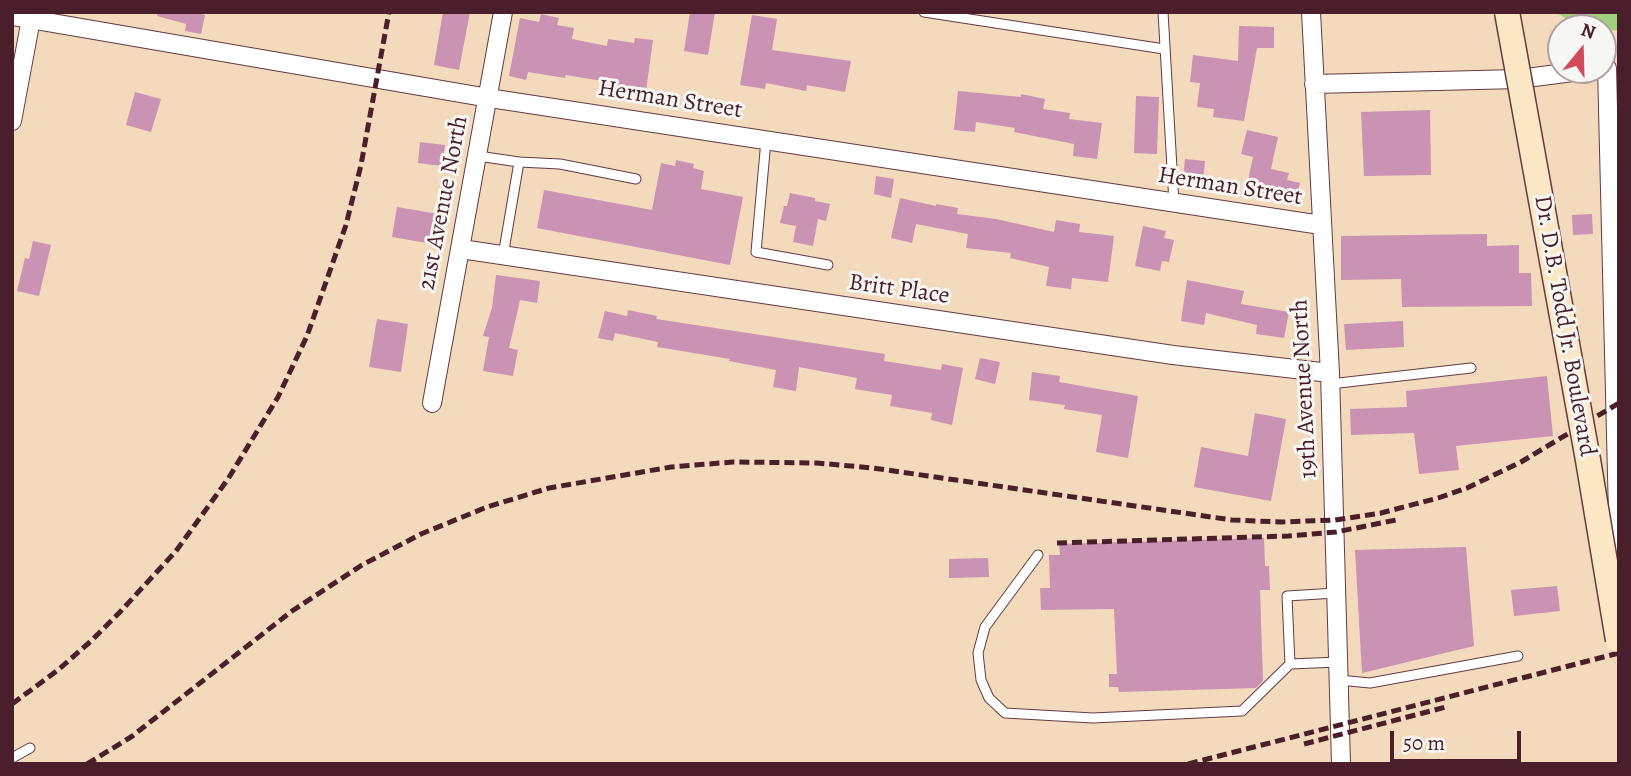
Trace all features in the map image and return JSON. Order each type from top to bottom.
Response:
[{"type":"main road","name":"Dr. D.B. Todd Jr. Boulevard","points":[[1507,12],[1618,640]]},
{"type":"street","name":"21st Avenue North","points":[[432,403],[503,12]]},
{"type":"street","name":"19th Avenue North","points":[[1311,12],[1330,379],[1341,764]]},
{"type":"street","name":"Herman Street","points":[[19,16],[489,98],[1321,225]]},
{"type":"street","points":[[12,121],[19,16]]},
{"type":"street","points":[[1314,84],[1519,79],[1547,75]]},
{"type":"street","points":[[1610,84],[1619,556]]},
{"type":"street","name":"Britt Place","points":[[461,249],[1330,379]]},
{"type":"lane","points":[[924,12],[1164,50]]},
{"type":"lane","points":[[1163,12],[1174,203]]},
{"type":"lane","points":[[766,140],[756,252],[828,265]]},
{"type":"lane","points":[[478,156],[560,164],[636,179]]},
{"type":"lane","points":[[503,256],[519,162]]},
{"type":"lane","points":[[1330,379],[1471,368]]},
{"type":"lane","points":[[1038,555],[985,628],[978,653],[981,680],[989,698],[1005,713],[1093,718],[1242,711],[1290,664],[1287,596],[1338,593]]},
{"type":"lane","points":[[1290,664],[1339,671],[1370,683],[1518,656]]},
{"type":"lane","points":[[12,758],[30,748]]},
{"type":"green space","points":[[1555,12],[1619,13],[1619,30],[1617,14]]},
{"type":"building","points":[[158,12],[191,12],[205,15],[201,34],[185,31],[186,24],[157,16]]},
{"type":"building","points":[[443,12],[470,12],[459,70],[434,65]]},
{"type":"building","points":[[690,12],[715,12],[708,55],[684,51]]},
{"type":"building","points":[[541,14],[559,18],[557,25],[574,28],[572,39],[607,46],[608,39],[634,43],[635,38],[653,40],[646,91],[601,85],[602,81],[566,75],[565,78],[528,72],[526,80],[509,76],[520,18],[539,22]]},
{"type":"building","points":[[752,15],[777,19],[772,50],[851,61],[845,92],[807,85],[806,91],[766,83],[765,89],[740,85]]},
{"type":"building","points":[[1239,26],[1274,27],[1274,48],[1257,48],[1244,121],[1213,117],[1214,109],[1197,107],[1200,83],[1190,82],[1193,55],[1238,61]]},
{"type":"building","points":[[958,91],[1021,97],[1021,94],[1045,99],[1043,109],[1070,113],[1069,119],[1102,123],[1097,159],[1073,156],[1074,144],[1014,132],[1015,128],[976,122],[975,132],[954,130]]},
{"type":"building","points":[[135,92],[161,99],[151,132],[126,125]]},
{"type":"building","points":[[1136,96],[1159,97],[1157,154],[1134,153]]},
{"type":"building","points":[[1430,110],[1431,175],[1364,176],[1361,112]]},
{"type":"building","points":[[1247,130],[1278,137],[1271,169],[1289,173],[1287,180],[1300,183],[1296,201],[1246,190],[1253,157],[1241,154]]},
{"type":"building","points":[[420,142],[445,145],[442,166],[418,163]]},
{"type":"building","points":[[1185,159],[1205,161],[1203,180],[1183,178]]},
{"type":"building","points":[[676,160],[694,164],[693,168],[704,171],[701,189],[743,197],[730,265],[537,228],[544,190],[652,210],[661,163],[675,166]]},
{"type":"building","points":[[876,176],[894,179],[891,198],[874,194]]},
{"type":"building","points":[[790,193],[830,204],[826,221],[818,219],[813,246],[793,242],[796,226],[780,223]]},
{"type":"building","points":[[900,198],[958,208],[957,214],[996,219],[1054,232],[1056,220],[1080,224],[1079,232],[1114,236],[1108,282],[1072,278],[1071,289],[1046,286],[1049,267],[1010,258],[1011,253],[966,248],[968,234],[916,224],[912,243],[891,238]]},
{"type":"building","points":[[397,207],[438,214],[433,244],[392,237]]},
{"type":"building","points":[[1592,214],[1593,234],[1573,235],[1572,215]]},
{"type":"building","points":[[1143,226],[1166,231],[1164,238],[1174,240],[1169,262],[1162,261],[1160,271],[1135,266]]},
{"type":"building","points":[[1487,234],[1487,246],[1519,245],[1519,273],[1531,273],[1532,306],[1402,307],[1401,279],[1341,280],[1341,236]]},
{"type":"building","points":[[33,241],[51,245],[39,296],[17,291],[25,258],[29,259]]},
{"type":"building","points":[[496,275],[540,281],[537,303],[520,300],[509,348],[518,350],[513,376],[483,371],[489,337],[483,336],[492,308]]},
{"type":"building","points":[[1187,280],[1244,291],[1241,304],[1289,312],[1284,338],[1256,334],[1257,325],[1206,313],[1204,325],[1181,321]]},
{"type":"building","points":[[628,310],[657,316],[656,319],[885,354],[884,361],[941,370],[942,364],[963,368],[952,425],[931,420],[932,413],[890,406],[892,395],[855,389],[857,378],[799,367],[796,391],[773,387],[776,370],[657,347],[658,342],[615,333],[613,341],[598,338],[605,311],[627,316]]},
{"type":"building","points":[[377,319],[408,324],[401,372],[369,367]]},
{"type":"building","points":[[1403,321],[1404,347],[1346,350],[1344,324]]},
{"type":"building","points":[[980,358],[1000,362],[995,384],[975,379]]},
{"type":"building","points":[[1032,372],[1060,376],[1059,382],[1138,396],[1128,458],[1096,452],[1102,415],[1064,409],[1065,405],[1029,400]]},
{"type":"building","points":[[1547,376],[1553,436],[1456,446],[1459,470],[1419,474],[1414,433],[1351,435],[1350,409],[1407,407],[1406,391]]},
{"type":"building","points":[[1255,413],[1286,419],[1271,501],[1194,487],[1201,447],[1248,456]]},
{"type":"building","points":[[1264,538],[1265,566],[1269,566],[1270,590],[1260,590],[1263,681],[1256,688],[1119,692],[1118,687],[1109,687],[1109,674],[1117,674],[1114,609],[1041,610],[1040,588],[1050,588],[1049,555],[1060,555],[1059,544]]},
{"type":"building","points":[[1466,547],[1474,646],[1362,673],[1355,550]]},
{"type":"building","points":[[988,558],[989,577],[949,578],[949,559]]},
{"type":"building","points":[[1557,586],[1560,611],[1514,616],[1511,590]]},
{"type":"railway","points":[[12,704],[91,641],[176,551],[228,479],[278,397],[307,336],[346,225],[361,165],[389,12]]},
{"type":"railway","points":[[87,764],[131,737],[292,611],[362,565],[421,534],[487,507],[549,488],[671,467],[733,462],[817,463],[873,468],[1232,520],[1335,520],[1381,513],[1467,488],[1521,462],[1619,403]]},
{"type":"railway","points":[[1057,543],[1288,536],[1336,532],[1396,520]]},
{"type":"railway","points":[[1188,764],[1619,653]]},
{"type":"railway","points":[[1304,744],[1446,707]]}]
